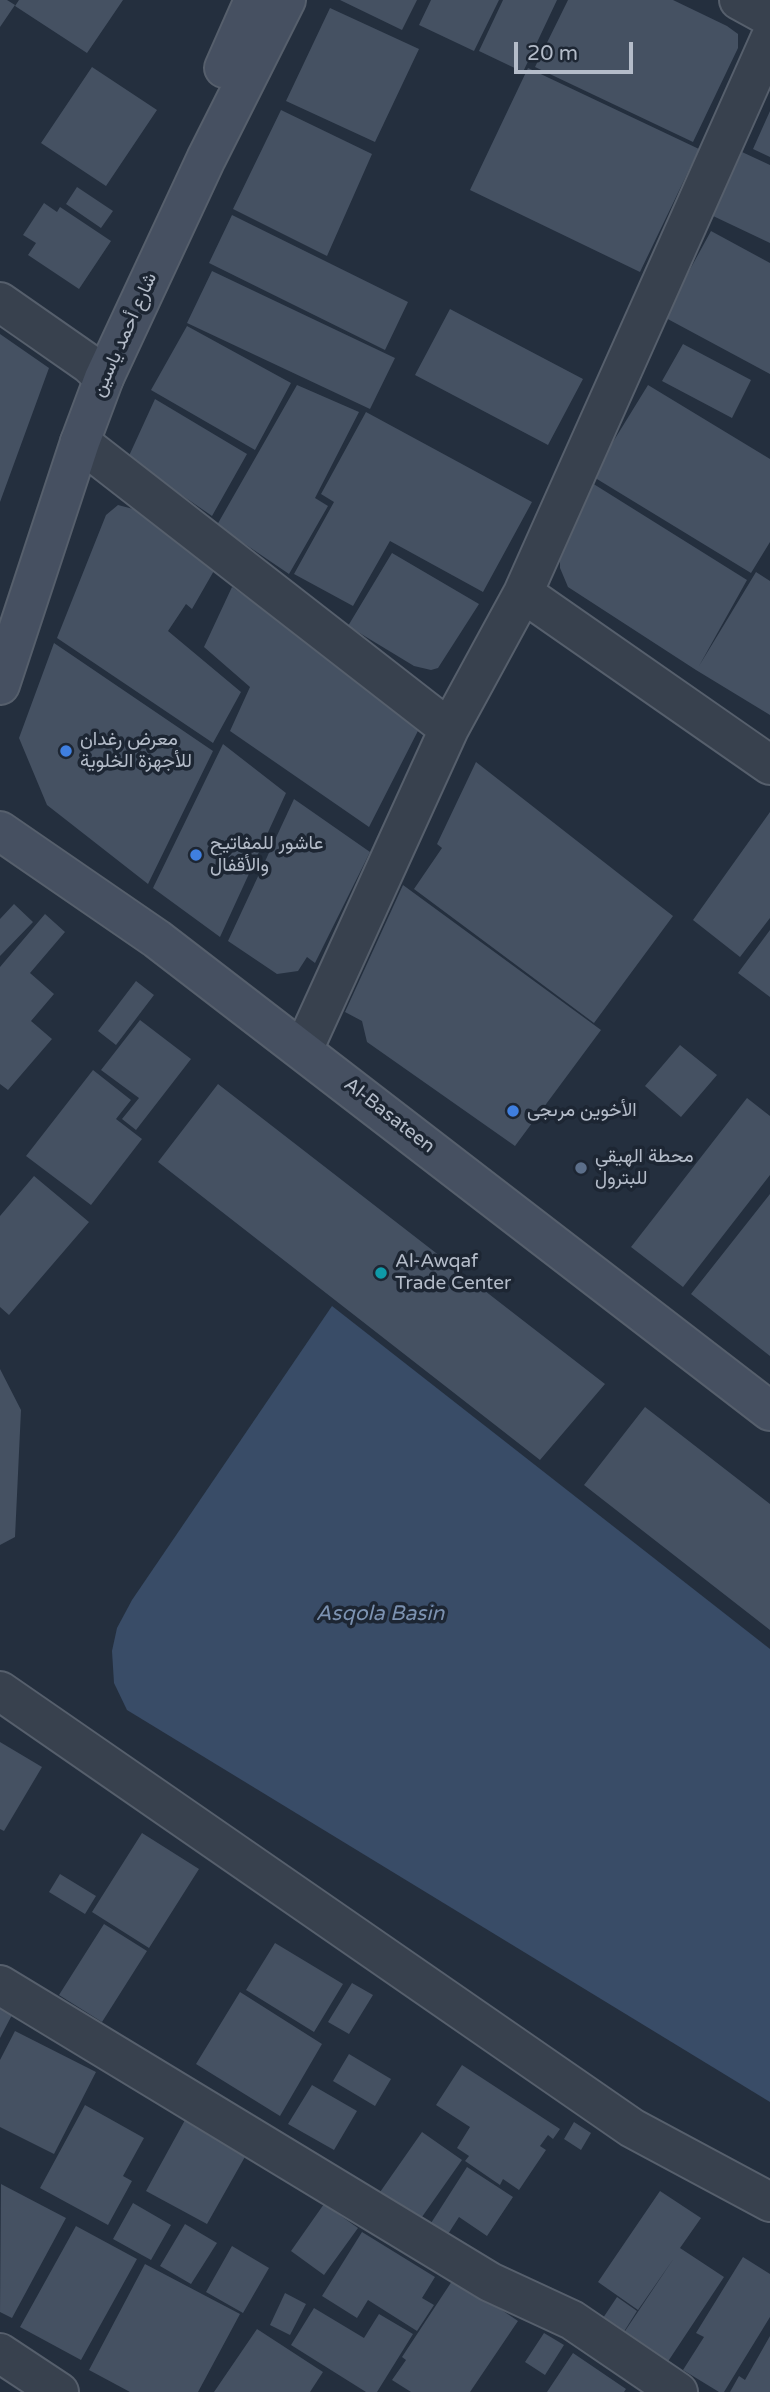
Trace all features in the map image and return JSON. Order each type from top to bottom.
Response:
[{"type":"main road","name":"شارع أحمد ياسين","points":[[0,600],[254,0]]},
{"type":"main road","name":"شارع أحمد ياسين","points":[[0,685],[80,442],[96,371],[286,0]]},
{"type":"main road","name":"Al-Basateen","points":[[0,831],[157,939],[770,1411]]},
{"type":"street","points":[[739,0],[770,17]]},
{"type":"street","points":[[303,1050],[449,729],[523,593],[770,39]]},
{"type":"street","points":[[0,302],[96,371]]},
{"type":"street","points":[[80,442],[449,729]]},
{"type":"street","points":[[523,593],[770,765]]},
{"type":"street","points":[[0,1691],[632,2128],[770,2202]]},
{"type":"street","points":[[0,1985],[491,2282],[572,2320],[678,2392]]},
{"type":"street","points":[[0,2353],[59,2392]]},
{"type":"water","name":"Asqola Basin","points":[[332,1306],[770,1649],[770,2102],[127,1710],[114,1683],[112,1651],[117,1628],[132,1600]]},
{"type":"building","points":[[0,0],[7,0],[15,5],[0,27]]},
{"type":"building","points":[[19,0],[123,0],[87,53],[15,6]]},
{"type":"building","points":[[340,0],[417,0],[402,30]]},
{"type":"building","points":[[431,0],[499,0],[474,51],[419,25]]},
{"type":"building","points":[[503,0],[557,0],[523,72],[479,51]]},
{"type":"building","points":[[568,0],[673,0],[738,34],[738,48],[693,142],[535,67]]},
{"type":"building","points":[[330,8],[419,49],[375,142],[286,101]]},
{"type":"building","points":[[92,67],[157,110],[106,186],[41,143]]},
{"type":"building","points":[[528,68],[699,149],[640,272],[470,190]]},
{"type":"building","points":[[281,110],[372,154],[327,256],[233,209]]},
{"type":"building","points":[[770,111],[770,157],[753,149]]},
{"type":"building","points":[[742,152],[770,165],[770,243],[711,215]]},
{"type":"building","points":[[77,187],[113,211],[101,228],[66,204]]},
{"type":"building","points":[[44,203],[57,212],[60,207],[111,241],[79,289],[28,255],[36,243],[23,235]]},
{"type":"building","points":[[232,215],[408,302],[385,350],[209,263]]},
{"type":"building","points":[[711,231],[770,263],[770,374],[664,317]]},
{"type":"building","points":[[212,271],[395,358],[370,409],[187,323]]},
{"type":"building","points":[[450,309],[583,379],[548,445],[415,375]]},
{"type":"building","points":[[187,326],[291,383],[255,450],[151,390]]},
{"type":"building","points":[[0,334],[49,368],[0,502]]},
{"type":"building","points":[[683,344],[751,380],[732,418],[662,381]]},
{"type":"building","points":[[297,385],[359,412],[315,498],[328,506],[289,574],[217,525]]},
{"type":"building","points":[[648,385],[770,459],[770,542],[751,573],[592,476]]},
{"type":"building","points":[[155,399],[247,454],[212,516],[128,458]]},
{"type":"building","points":[[366,412],[532,502],[483,592],[390,541],[353,606],[294,574],[334,502],[321,494]]},
{"type":"building","points":[[592,483],[747,580],[699,666],[756,572],[770,581],[770,715],[568,587],[560,568],[560,549]]},
{"type":"building","points":[[118,505],[137,510],[215,569],[192,609],[186,604],[168,631],[241,692],[213,743],[57,638],[106,515]]},
{"type":"building","points":[[392,553],[479,604],[438,668],[431,670],[414,666],[348,626]]},
{"type":"building","points":[[232,587],[423,721],[369,827],[230,731],[250,687],[204,647]]},
{"type":"building","points":[[54,643],[213,751],[148,884],[47,805],[19,738]]},
{"type":"building","points":[[223,744],[286,793],[220,937],[153,888]]},
{"type":"building","points":[[476,762],[673,916],[594,1023],[414,889],[442,848],[437,844]]},
{"type":"building","points":[[294,799],[370,852],[315,963],[307,957],[298,971],[277,974],[228,941]]},
{"type":"building","points":[[770,812],[770,918],[740,957],[693,920]]},
{"type":"building","points":[[403,885],[601,1030],[515,1146],[367,1042],[362,1021],[345,1012]]},
{"type":"building","points":[[14,904],[33,922],[0,956],[0,919]]},
{"type":"building","points":[[45,914],[65,932],[30,973],[54,994],[31,1021],[52,1039],[8,1090],[0,1084],[0,967]]},
{"type":"building","points":[[770,930],[770,997],[738,973]]},
{"type":"building","points":[[136,981],[154,995],[116,1045],[98,1031]]},
{"type":"building","points":[[140,1020],[191,1059],[136,1130],[122,1119],[139,1098],[101,1070]]},
{"type":"building","points":[[680,1045],[717,1075],[681,1117],[645,1086]]},
{"type":"building","points":[[93,1070],[131,1100],[116,1119],[142,1139],[91,1205],[26,1156]]},
{"type":"building","name":"Al-Awqaf Trade Center","points":[[218,1084],[605,1384],[540,1460],[158,1162]]},
{"type":"building","points":[[747,1098],[770,1116],[770,1175],[683,1287],[631,1247]]},
{"type":"building","points":[[34,1176],[89,1222],[9,1315],[0,1307],[0,1216]]},
{"type":"building","points":[[770,1194],[770,1356],[691,1294]]},
{"type":"building","points":[[0,1369],[21,1410],[15,1537],[0,1545]]},
{"type":"building","points":[[645,1407],[770,1504],[770,1630],[584,1485]]},
{"type":"building","points":[[0,1742],[42,1767],[4,1831],[0,1829]]},
{"type":"building","points":[[142,1833],[199,1869],[149,1948],[92,1912]]},
{"type":"building","points":[[60,1874],[96,1896],[85,1914],[49,1892]]},
{"type":"building","points":[[104,1924],[147,1951],[102,2022],[59,1995]]},
{"type":"building","points":[[275,1943],[343,1984],[314,2032],[246,1990]]},
{"type":"building","points":[[352,1983],[373,1995],[349,2034],[328,2022]]},
{"type":"building","points":[[240,1992],[322,2044],[280,2116],[196,2064]]},
{"type":"building","points":[[0,2008],[12,2015],[0,2038]]},
{"type":"building","points":[[15,2031],[96,2072],[54,2154],[0,2127],[0,2060]]},
{"type":"building","points":[[349,2054],[391,2079],[375,2106],[333,2081]]},
{"type":"building","points":[[462,2065],[560,2129],[553,2139],[548,2135],[540,2146],[546,2150],[519,2190],[503,2179],[500,2185],[465,2161],[469,2156],[457,2148],[470,2127],[436,2105]]},
{"type":"building","points":[[312,2085],[357,2111],[334,2150],[288,2124]]},
{"type":"building","points":[[85,2105],[144,2138],[123,2176],[132,2181],[108,2225],[40,2188]]},
{"type":"building","points":[[185,2120],[246,2155],[207,2224],[146,2191]]},
{"type":"building","points":[[574,2122],[591,2133],[581,2150],[564,2139]]},
{"type":"building","points":[[422,2132],[462,2160],[417,2224],[378,2195]]},
{"type":"building","points":[[467,2167],[513,2197],[487,2236],[459,2217],[441,2245],[424,2234]]},
{"type":"building","points":[[1,2184],[66,2218],[12,2318],[0,2312]]},
{"type":"building","points":[[660,2191],[701,2218],[680,2248],[724,2277],[665,2366],[621,2337],[674,2258],[638,2310],[598,2282]]},
{"type":"building","points":[[133,2203],[171,2225],[151,2260],[113,2239]]},
{"type":"building","points":[[324,2204],[358,2228],[324,2275],[291,2251]]},
{"type":"building","points":[[185,2224],[217,2243],[191,2284],[160,2266]]},
{"type":"building","points":[[76,2226],[137,2259],[81,2360],[20,2327]]},
{"type":"building","points":[[362,2232],[435,2277],[422,2298],[434,2305],[417,2331],[368,2300],[357,2318],[322,2296]]},
{"type":"building","points":[[232,2246],[269,2268],[243,2313],[206,2292]]},
{"type":"building","points":[[743,2257],[770,2274],[770,2317],[724,2392],[719,2392],[683,2370],[704,2337],[696,2333]]},
{"type":"building","points":[[145,2264],[240,2314],[198,2392],[130,2392],[89,2370]]},
{"type":"building","points":[[454,2278],[518,2321],[470,2392],[411,2392],[392,2380],[406,2360],[402,2357]]},
{"type":"building","points":[[285,2293],[306,2304],[290,2335],[270,2325]]},
{"type":"building","points":[[617,2297],[637,2311],[618,2341],[597,2327]]},
{"type":"building","points":[[314,2308],[364,2338],[379,2314],[413,2334],[377,2392],[366,2392],[291,2345]]},
{"type":"building","points":[[257,2329],[323,2372],[310,2392],[214,2392]]},
{"type":"building","points":[[544,2333],[564,2345],[545,2375],[525,2362]]},
{"type":"building","points":[[770,2336],[770,2392],[730,2392],[739,2376],[745,2380]]},
{"type":"building","points":[[573,2353],[626,2389],[624,2392],[547,2392]]},
{"type":"place","name":"معرض رغدان للأجهزة الخلوية","points":[[66,751]]},
{"type":"place","name":"عاشور للمفاتيح والأقفال","points":[[196,855]]},
{"type":"place","name":"الأخوين مرىجى","points":[[513,1111]]},
{"type":"place","name":"محطة الهيقي للبترول","points":[[581,1168]]},
{"type":"place","name":"Al-Awqaf Trade Center","points":[[381,1273]]}]
